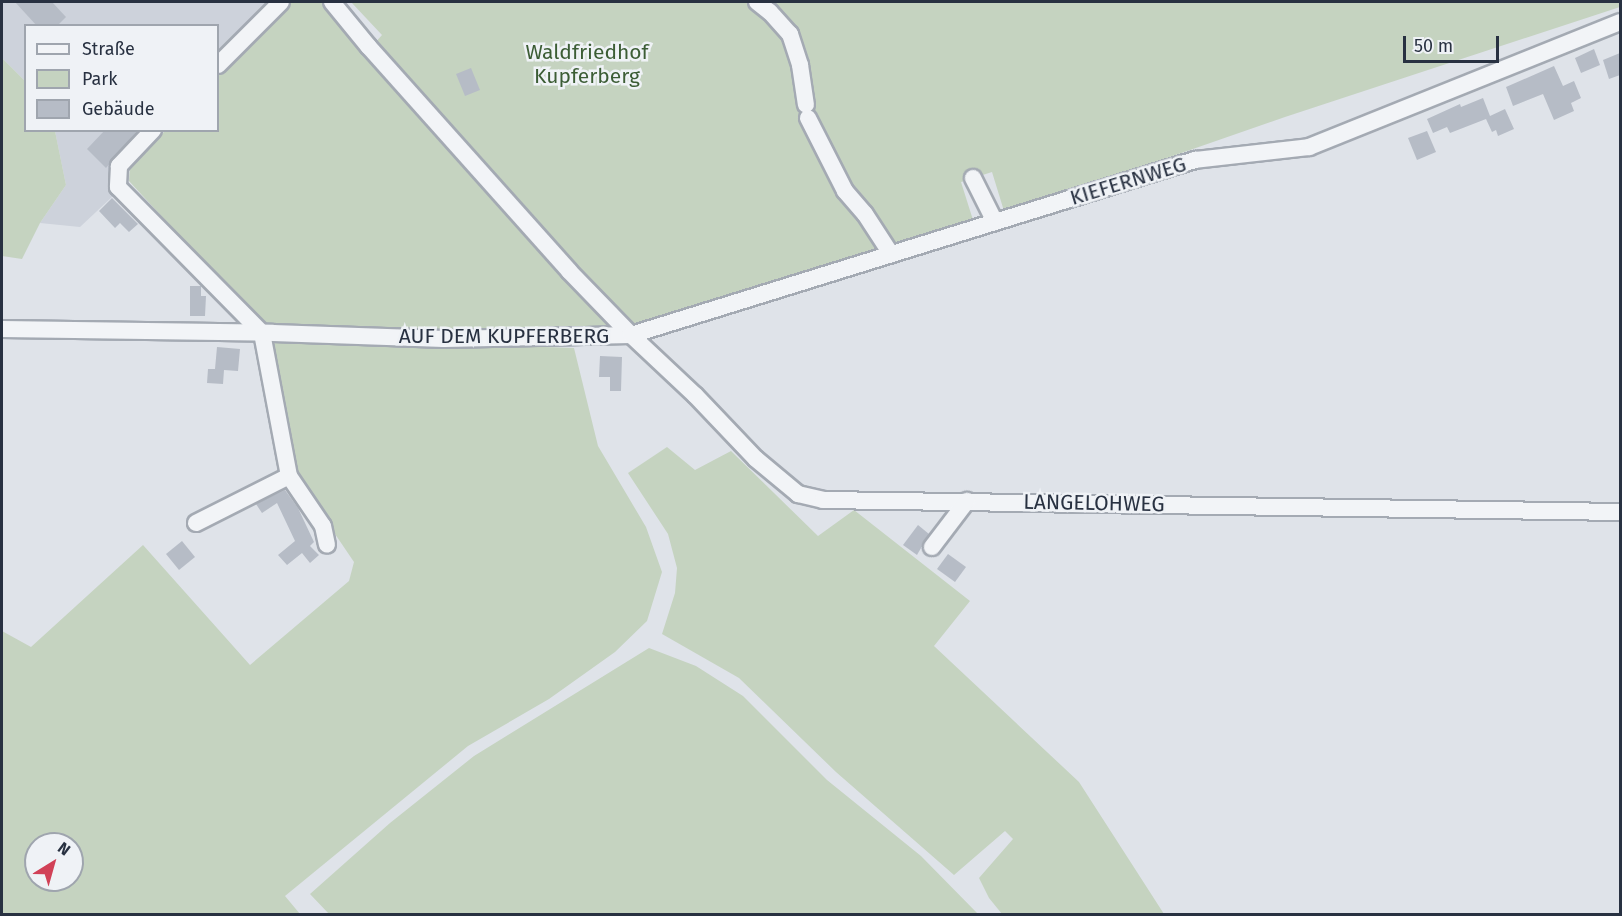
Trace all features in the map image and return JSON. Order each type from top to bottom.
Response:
[{"type":"street","points":[[219,64],[281,2]]},
{"type":"street","name":"AUF DEM KUPFERBERG","points":[[332,2],[369,47],[569,271],[631,335]]},
{"type":"street","points":[[757,2],[771,12],[790,34],[800,65],[807,111],[845,191],[865,214],[891,254]]},
{"type":"street","name":"KIEFERNWEG","points":[[631,335],[1195,160],[1309,147],[1620,22]]},
{"type":"street","points":[[151,132],[119,166],[118,187],[262,333],[289,476],[323,526],[327,545]]},
{"type":"street","points":[[974,178],[995,222]]},
{"type":"street","name":"AUF DEM KUPFERBERG","points":[[2,329],[262,333],[444,339],[631,335]]},
{"type":"street","name":"LANGELOHWEG","points":[[631,335],[695,394],[756,459],[798,494],[823,500],[1620,512]]},
{"type":"street","points":[[196,523],[289,476]]},
{"type":"street","points":[[932,547],[966,501]]},
{"type":"shaded area","points":[[2,2],[287,2],[219,74],[219,24],[24,24],[24,80],[2,58]]},
{"type":"shaded area","points":[[55,132],[164,132],[130,167],[129,181],[80,227],[40,223],[66,185]]},
{"type":"green space","name":"Waldfriedhof Kupferberg","points":[[287,2],[326,2],[366,53],[382,35],[351,2],[1620,2],[1620,7],[1285,117],[891,254],[612,332],[388,328],[302,329],[261,324],[129,181],[130,167],[164,132],[219,132],[219,74]],"holes":[[[992,172],[1004,211],[973,220],[961,182]]]},
{"type":"green space","points":[[2,58],[24,80],[24,132],[55,132],[66,185],[40,223],[22,259],[2,256]]},
{"type":"green space","points":[[272,338],[574,348],[598,446],[646,527],[662,572],[647,621],[615,652],[549,699],[468,746],[285,896],[300,914],[2,914],[2,631],[31,647],[143,545],[250,665],[349,581],[354,562],[293,472],[266,340]]},
{"type":"green space","points":[[667,447],[695,470],[731,451],[818,536],[854,510],[970,601],[934,646],[1079,782],[1164,914],[1002,914],[989,898],[979,878],[1013,839],[1005,831],[954,875],[836,772],[739,678],[662,634],[675,593],[677,568],[668,534],[628,473]]},
{"type":"green space","points":[[649,648],[696,666],[743,696],[827,780],[921,856],[978,914],[329,914],[310,894],[390,823],[474,756]]},
{"type":"building","points":[[15,2],[52,2],[66,17],[59,24],[35,24]]},
{"type":"building","points":[[1594,49],[1600,65],[1581,73],[1575,58]]},
{"type":"building","points":[[1620,53],[1620,75],[1609,79],[1603,60]]},
{"type":"building","points":[[1554,66],[1563,86],[1574,81],[1581,98],[1571,103],[1574,111],[1554,120],[1543,94],[1513,106],[1506,87]]},
{"type":"building","points":[[471,68],[480,90],[465,96],[456,74]]},
{"type":"building","points":[[1483,98],[1490,116],[1505,109],[1514,129],[1498,136],[1496,130],[1492,132],[1486,119],[1450,133],[1447,127],[1433,133],[1427,119],[1460,104],[1461,107]]},
{"type":"building","points":[[1427,131],[1436,152],[1417,160],[1408,138]]},
{"type":"building","points":[[103,132],[136,132],[106,168],[87,149]]},
{"type":"building","points":[[112,198],[138,224],[129,232],[120,223],[115,228],[99,211]]},
{"type":"building","points":[[190,286],[201,286],[201,296],[206,296],[205,316],[190,316]]},
{"type":"building","points":[[217,347],[240,349],[238,371],[224,370],[223,384],[207,383],[208,369],[215,369]]},
{"type":"building","points":[[600,356],[622,357],[621,391],[610,391],[610,377],[599,377]]},
{"type":"building","points":[[285,490],[298,508],[314,542],[310,546],[319,555],[310,563],[302,553],[287,565],[278,555],[295,541],[277,503],[262,513],[256,504]]},
{"type":"building","points":[[918,525],[929,534],[917,555],[903,545]]},
{"type":"building","points":[[182,541],[195,557],[179,570],[166,554]]},
{"type":"building","points":[[948,554],[966,567],[955,582],[937,569]]}]
